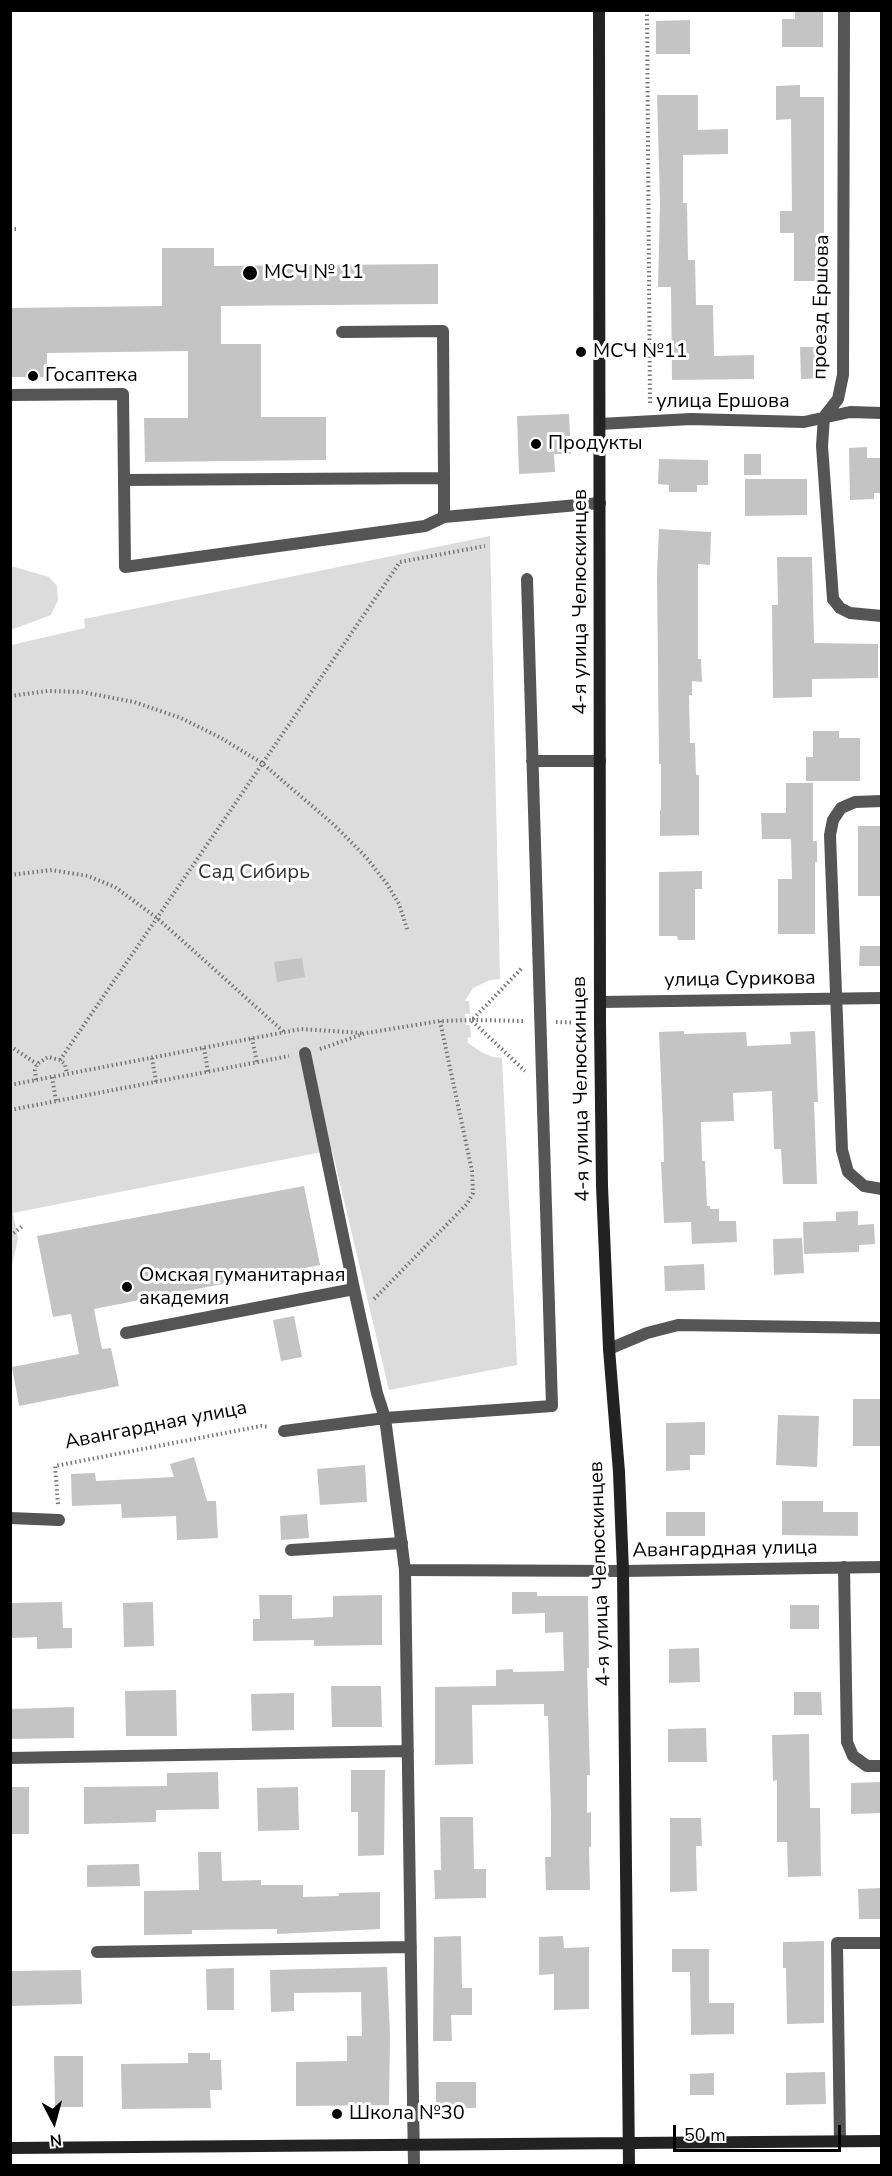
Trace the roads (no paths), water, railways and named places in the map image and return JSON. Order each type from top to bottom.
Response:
[{"type":"main road","name":"4-я улица Челюскинцев","points":[[599,10],[602,1186],[609,1349],[619,1472],[623,1571],[629,2166]]},
{"type":"main road","points":[[10,2148],[882,2141]]},
{"type":"street","name":"проезд Ершова","points":[[844,10],[843,375],[838,399],[824,417],[822,446],[833,599],[840,608],[849,613],[882,616]]},
{"type":"street","points":[[342,332],[442,331],[444,517]]},
{"type":"street","points":[[10,395],[123,394],[125,567],[425,526],[444,517],[600,503]]},
{"type":"street","name":"улица Ершова","points":[[600,424],[690,419],[804,422],[849,412],[882,413]]},
{"type":"street","points":[[124,480],[444,478]]},
{"type":"street","points":[[284,1431],[385,1418],[552,1406],[527,579]]},
{"type":"street","points":[[532,761],[600,761]]},
{"type":"street","points":[[882,801],[855,802],[841,808],[833,820],[830,835],[842,1150],[848,1172],[864,1186],[882,1189]]},
{"type":"street","name":"улица Сурикова","points":[[600,1002],[882,998]]},
{"type":"street","points":[[305,1053],[354,1289],[377,1393],[385,1418],[405,1570],[414,2166]]},
{"type":"street","points":[[126,1333],[354,1289]]},
{"type":"street","points":[[609,1349],[647,1333],[678,1325],[882,1328]]},
{"type":"street","points":[[10,1518],[59,1520]]},
{"type":"street","points":[[291,1550],[402,1543]]},
{"type":"street","points":[[844,1567],[847,1742],[853,1756],[867,1766],[882,1766]]},
{"type":"street","name":"Авангардная улица","points":[[405,1570],[623,1571],[882,1567]]},
{"type":"street","points":[[10,1758],[408,1751]]},
{"type":"street","points":[[840,2141],[837,1943],[882,1943]]},
{"type":"street","points":[[98,1953],[411,1947]]},
{"type":"place","name":"МСЧ № 11","points":[[250,273]]},
{"type":"place","name":"МСЧ №11","points":[[581,352]]},
{"type":"place","name":"Госаптека","points":[[33,376]]},
{"type":"place","name":"Продукты","points":[[536,444]]},
{"type":"place","name":"Омская гуманитарная академия","points":[[127,1287]]},
{"type":"place","name":"Школа №30","points":[[337,2114]]},
{"type":"park label","name":"Сад Сибирь","points":[[254,873]]}]
